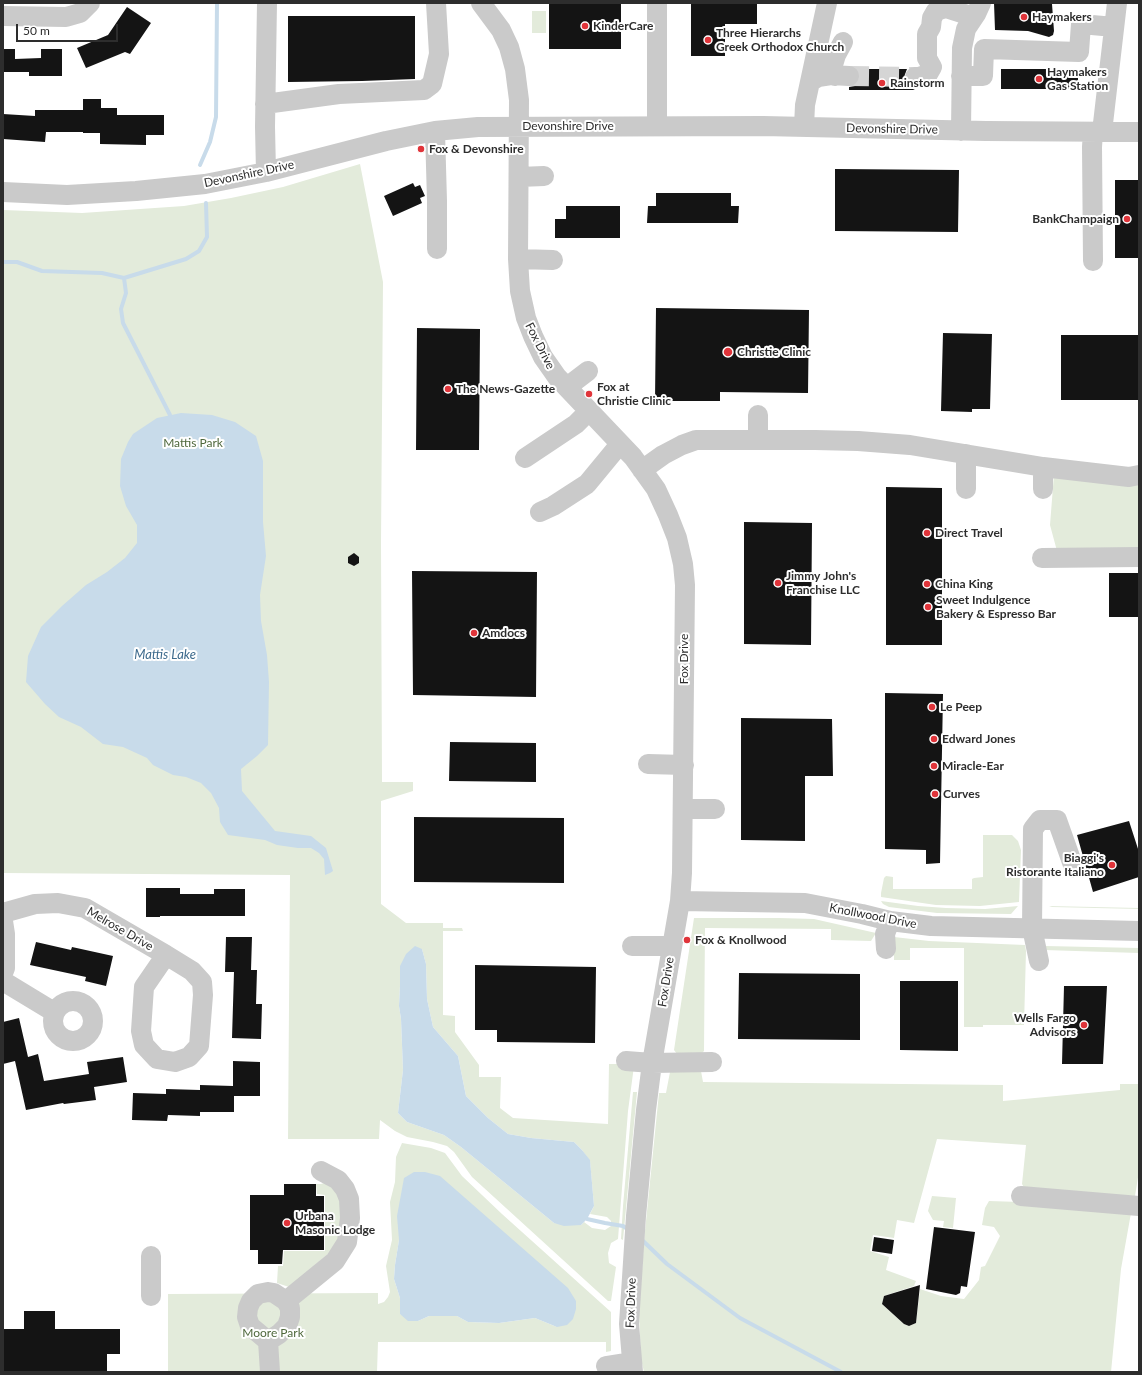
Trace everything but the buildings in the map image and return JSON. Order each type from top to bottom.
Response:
[{"type":"street","points":[[3,16],[66,17],[80,13],[90,3]]},
{"type":"street","points":[[266,172],[265,104],[267,3]]},
{"type":"street","points":[[265,104],[339,94],[424,90],[432,84],[439,54],[436,3]]},
{"type":"street","name":"Fox Drive","points":[[481,3],[501,30],[509,47],[515,69],[519,100],[518,259],[520,291],[532,336],[543,357],[557,377],[620,444],[656,489],[677,538],[684,564],[684,765],[682,873],[680,901],[652,1063],[646,1110],[636,1216],[629,1324],[632,1367]]},
{"type":"street","points":[[657,3],[657,126]]},
{"type":"street","points":[[804,127],[805,105],[827,3]]},
{"type":"street","points":[[1093,262],[1092,147],[1098,132],[1117,3]]},
{"type":"street","points":[[915,77],[928,74],[932,67],[927,58],[927,34],[936,11],[946,8],[977,10],[966,29],[962,48],[961,131]]},
{"type":"street","points":[[961,76],[983,76],[984,49],[1080,52],[1081,24],[1114,27]]},
{"type":"street","points":[[810,82],[818,77],[842,76],[833,65],[836,55],[843,42]]},
{"type":"street","name":"Devonshire Drive","points":[[3,192],[67,195],[136,191],[205,184],[266,172],[386,141],[435,131],[478,127],[804,127],[961,131],[1139,132]]},
{"type":"street","points":[[435,131],[437,249]]},
{"type":"street","points":[[519,177],[544,176]]},
{"type":"street","points":[[518,259],[553,260]]},
{"type":"street","points":[[567,387],[588,371]]},
{"type":"street","points":[[525,458],[576,424],[589,411]]},
{"type":"street","points":[[758,415],[758,440]]},
{"type":"street","points":[[642,470],[662,455],[696,440],[815,440],[910,445],[1044,467],[1129,477],[1139,476]]},
{"type":"street","points":[[540,512],[591,490],[620,444]]},
{"type":"street","points":[[966,454],[966,489]]},
{"type":"street","points":[[1043,489],[1044,467]]},
{"type":"street","points":[[1042,558],[1139,557]]},
{"type":"street","points":[[648,764],[684,765]]},
{"type":"street","points":[[683,809],[715,809]]},
{"type":"street","points":[[1039,962],[1032,928],[1033,829],[1040,820],[1058,820],[1074,868]]},
{"type":"street","name":"Knollwood Drive","points":[[680,901],[805,903],[862,914],[890,922],[931,926],[1139,931]]},
{"type":"street","name":"Melrose Drive","points":[[3,913],[35,904],[58,903],[85,908],[166,955],[192,971],[202,982],[203,995],[199,1046],[189,1057],[175,1062],[157,1059],[144,1045],[141,1031],[144,987],[166,955]]},
{"type":"street","points":[[3,921],[5,934],[5,968],[3,973]]},
{"type":"street","points":[[886,949],[885,934],[890,922]]},
{"type":"street","points":[[632,946],[672,946]]},
{"type":"street","points":[[3,981],[54,1012]]},
{"type":"street","points":[[626,1061],[652,1063],[712,1062]]},
{"type":"street","points":[[286,1301],[335,1262],[347,1242],[350,1218],[349,1199],[345,1189],[338,1180],[321,1171]]},
{"type":"street","points":[[1021,1196],[1139,1206]]},
{"type":"street","points":[[151,1256],[151,1296]]},
{"type":"street","points":[[268,1341],[287,1326],[290,1317],[290,1308],[286,1301],[274,1293],[268,1292],[258,1294],[250,1292],[251,1301],[248,1308],[247,1317],[250,1326],[268,1341],[270,1372]]},
{"type":"street","points":[[606,1366],[632,1367]]},
{"type":"green space","points":[[532,11],[546,11],[546,33],[532,33]]},
{"type":"green space","name":"Mattis Park","points":[[360,164],[383,282],[381,543],[382,782],[413,782],[413,791],[381,801],[381,904],[406,923],[443,923],[443,928],[462,928],[463,931],[443,931],[443,1015],[455,1016],[455,1032],[479,1065],[479,1077],[501,1077],[500,1108],[513,1118],[608,1124],[609,1064],[626,1064],[634,1066],[628,1111],[618,1239],[611,1243],[608,1253],[609,1263],[616,1267],[611,1301],[608,1301],[472,1177],[454,1152],[447,1146],[407,1137],[395,1131],[380,1120],[379,1139],[288,1139],[290,875],[3,873],[3,210],[82,213],[184,206],[283,187]],"holes":[[[422,949],[426,964],[427,999],[433,1027],[458,1056],[466,1096],[488,1118],[508,1134],[531,1138],[574,1142],[590,1161],[594,1206],[590,1214],[607,1217],[611,1221],[611,1226],[605,1230],[592,1228],[584,1222],[581,1225],[554,1223],[461,1147],[444,1135],[407,1122],[398,1113],[403,1070],[399,1006],[400,986]]]},
{"type":"green space","points":[[1054,474],[1139,482],[1139,549],[1057,551],[1050,525]]},
{"type":"green space","points":[[983,835],[1012,835],[1018,841],[1021,850],[1019,902],[980,906],[936,905],[881,897],[884,878],[886,876],[893,877],[893,889],[972,889],[972,879],[983,877]]},
{"type":"green space","points":[[881,901],[946,908],[985,909],[1018,906],[1011,914],[937,913],[889,907]]},
{"type":"green space","points":[[1049,906],[1139,908],[1139,909],[1052,907]]},
{"type":"green space","points":[[694,918],[814,919],[876,933],[871,941],[831,940],[831,929],[705,928],[704,1051],[700,1055],[677,1054],[674,1050]]},
{"type":"green space","points":[[894,937],[929,941],[1025,945],[1024,1025],[983,1025],[983,1027],[964,1027],[964,948],[910,948],[910,960],[894,960]]},
{"type":"green space","points":[[1045,946],[1139,948],[1139,953],[1044,950]]},
{"type":"green space","points":[[1139,1005],[1139,1171],[1135,1196],[1026,1191],[1022,1184],[1026,1145],[937,1139],[914,1223],[897,1220],[894,1238],[873,1235],[870,1251],[889,1257],[886,1270],[916,1281],[914,1286],[884,1296],[882,1304],[904,1324],[909,1326],[916,1323],[920,1289],[941,1296],[964,1299],[979,1280],[981,1267],[985,1266],[1000,1236],[994,1227],[982,1225],[985,1208],[989,1201],[1020,1202],[1131,1213],[1121,1269],[1111,1372],[644,1372],[641,1359],[639,1314],[644,1241],[659,1093],[666,1093],[670,1072],[701,1071],[703,1082],[1003,1085],[1003,1101],[1120,1090],[1120,1084],[1138,1084]]},
{"type":"green space","points":[[633,1092],[637,1092],[623,1240],[621,1239],[623,1206]]},
{"type":"green space","name":"Moore Park","points":[[402,1143],[431,1148],[445,1153],[462,1176],[611,1312],[611,1351],[606,1352],[606,1342],[378,1342],[377,1372],[168,1372],[168,1294],[378,1293],[378,1304],[384,1302],[390,1292],[386,1266],[392,1240],[390,1202],[395,1182],[396,1157]],"holes":[[[399,1240],[557,1327],[535,1318],[499,1323],[468,1322],[457,1316],[429,1316],[418,1321],[400,1314],[400,1298],[394,1279]]]},
{"type":"green space","points":[[334,1183],[343,1196],[341,1243],[289,1287],[277,1283],[278,1266],[283,1266],[284,1251],[325,1251],[325,1195],[317,1194],[316,1184]]},
{"type":"green space","points":[[932,1196],[956,1198],[953,1228],[943,1227],[944,1221],[933,1220],[928,1211]]},
{"type":"water","name":"Mattis Lake","points":[[181,413],[212,415],[235,422],[256,436],[263,461],[263,522],[266,556],[260,595],[261,621],[267,655],[269,682],[268,745],[241,769],[242,791],[275,831],[311,836],[326,848],[333,871],[325,875],[324,859],[319,853],[311,848],[277,845],[265,840],[228,835],[220,822],[219,808],[211,793],[201,783],[186,777],[173,775],[153,765],[147,758],[123,747],[103,744],[81,727],[59,717],[45,704],[26,682],[28,656],[41,627],[86,585],[107,572],[125,558],[137,543],[137,525],[126,506],[120,486],[121,459],[128,442],[133,434],[157,418]]},
{"type":"water","points":[[415,946],[422,949],[426,964],[427,999],[433,1027],[458,1056],[466,1096],[488,1118],[508,1134],[531,1138],[574,1142],[590,1160],[594,1206],[587,1219],[581,1225],[564,1226],[554,1223],[461,1147],[444,1135],[407,1122],[398,1113],[403,1070],[399,1006],[400,966],[406,954]]},
{"type":"water","points":[[414,1172],[425,1172],[440,1176],[568,1288],[576,1301],[576,1309],[573,1319],[567,1325],[557,1327],[535,1318],[499,1323],[468,1322],[457,1316],[429,1316],[418,1321],[408,1321],[400,1314],[400,1298],[394,1279],[399,1240],[397,1216],[404,1178]]},
{"type":"waterway","points":[[200,165],[210,142],[216,117],[217,3]]},
{"type":"waterway","points":[[3,262],[17,262],[42,271],[102,273],[124,278],[186,259],[199,251],[207,237],[206,203]]},
{"type":"waterway","points":[[124,278],[126,293],[121,309],[123,323],[170,415]]},
{"type":"waterway","points":[[587,1219],[623,1226],[629,1230]]},
{"type":"waterway","points":[[641,1239],[667,1264],[740,1318],[841,1372]]},
{"type":"tunnel","points":[[849,76],[915,77]]},
{"type":"place","name":"Haymakers","points":[[1024,17]]},
{"type":"place","name":"KinderCare","points":[[585,26]]},
{"type":"place","name":"Three Hierarchs Greek Orthodox Church","points":[[708,40]]},
{"type":"place","name":"Haymakers Gas Station","points":[[1039,79]]},
{"type":"place","name":"Rainstorm","points":[[882,83]]},
{"type":"place","name":"Fox & Devonshire","points":[[421,149]]},
{"type":"place","name":"BankChampaign","points":[[1127,219]]},
{"type":"place","name":"Christie Clinic","points":[[728,352]]},
{"type":"place","name":"The News-Gazette","points":[[448,389]]},
{"type":"place","name":"Fox at Christie Clinic","points":[[589,394]]},
{"type":"place","name":"Direct Travel","points":[[927,533]]},
{"type":"place","name":"Jimmy John's Franchise LLC","points":[[778,583]]},
{"type":"place","name":"China King","points":[[927,584]]},
{"type":"place","name":"Sweet Indulgence Bakery & Espresso Bar","points":[[928,607]]},
{"type":"place","name":"Amdocs","points":[[474,633]]},
{"type":"place","name":"Le Peep","points":[[932,707]]},
{"type":"place","name":"Edward Jones","points":[[934,739]]},
{"type":"place","name":"Miracle-Ear","points":[[934,766]]},
{"type":"place","name":"Curves","points":[[935,794]]},
{"type":"place","name":"Biaggi's Ristorante Italiano","points":[[1112,865]]},
{"type":"place","name":"Fox & Knollwood","points":[[687,940]]},
{"type":"place","name":"Wells Fargo Advisors","points":[[1084,1025]]},
{"type":"place","name":"Urbana Masonic Lodge","points":[[287,1223]]}]
